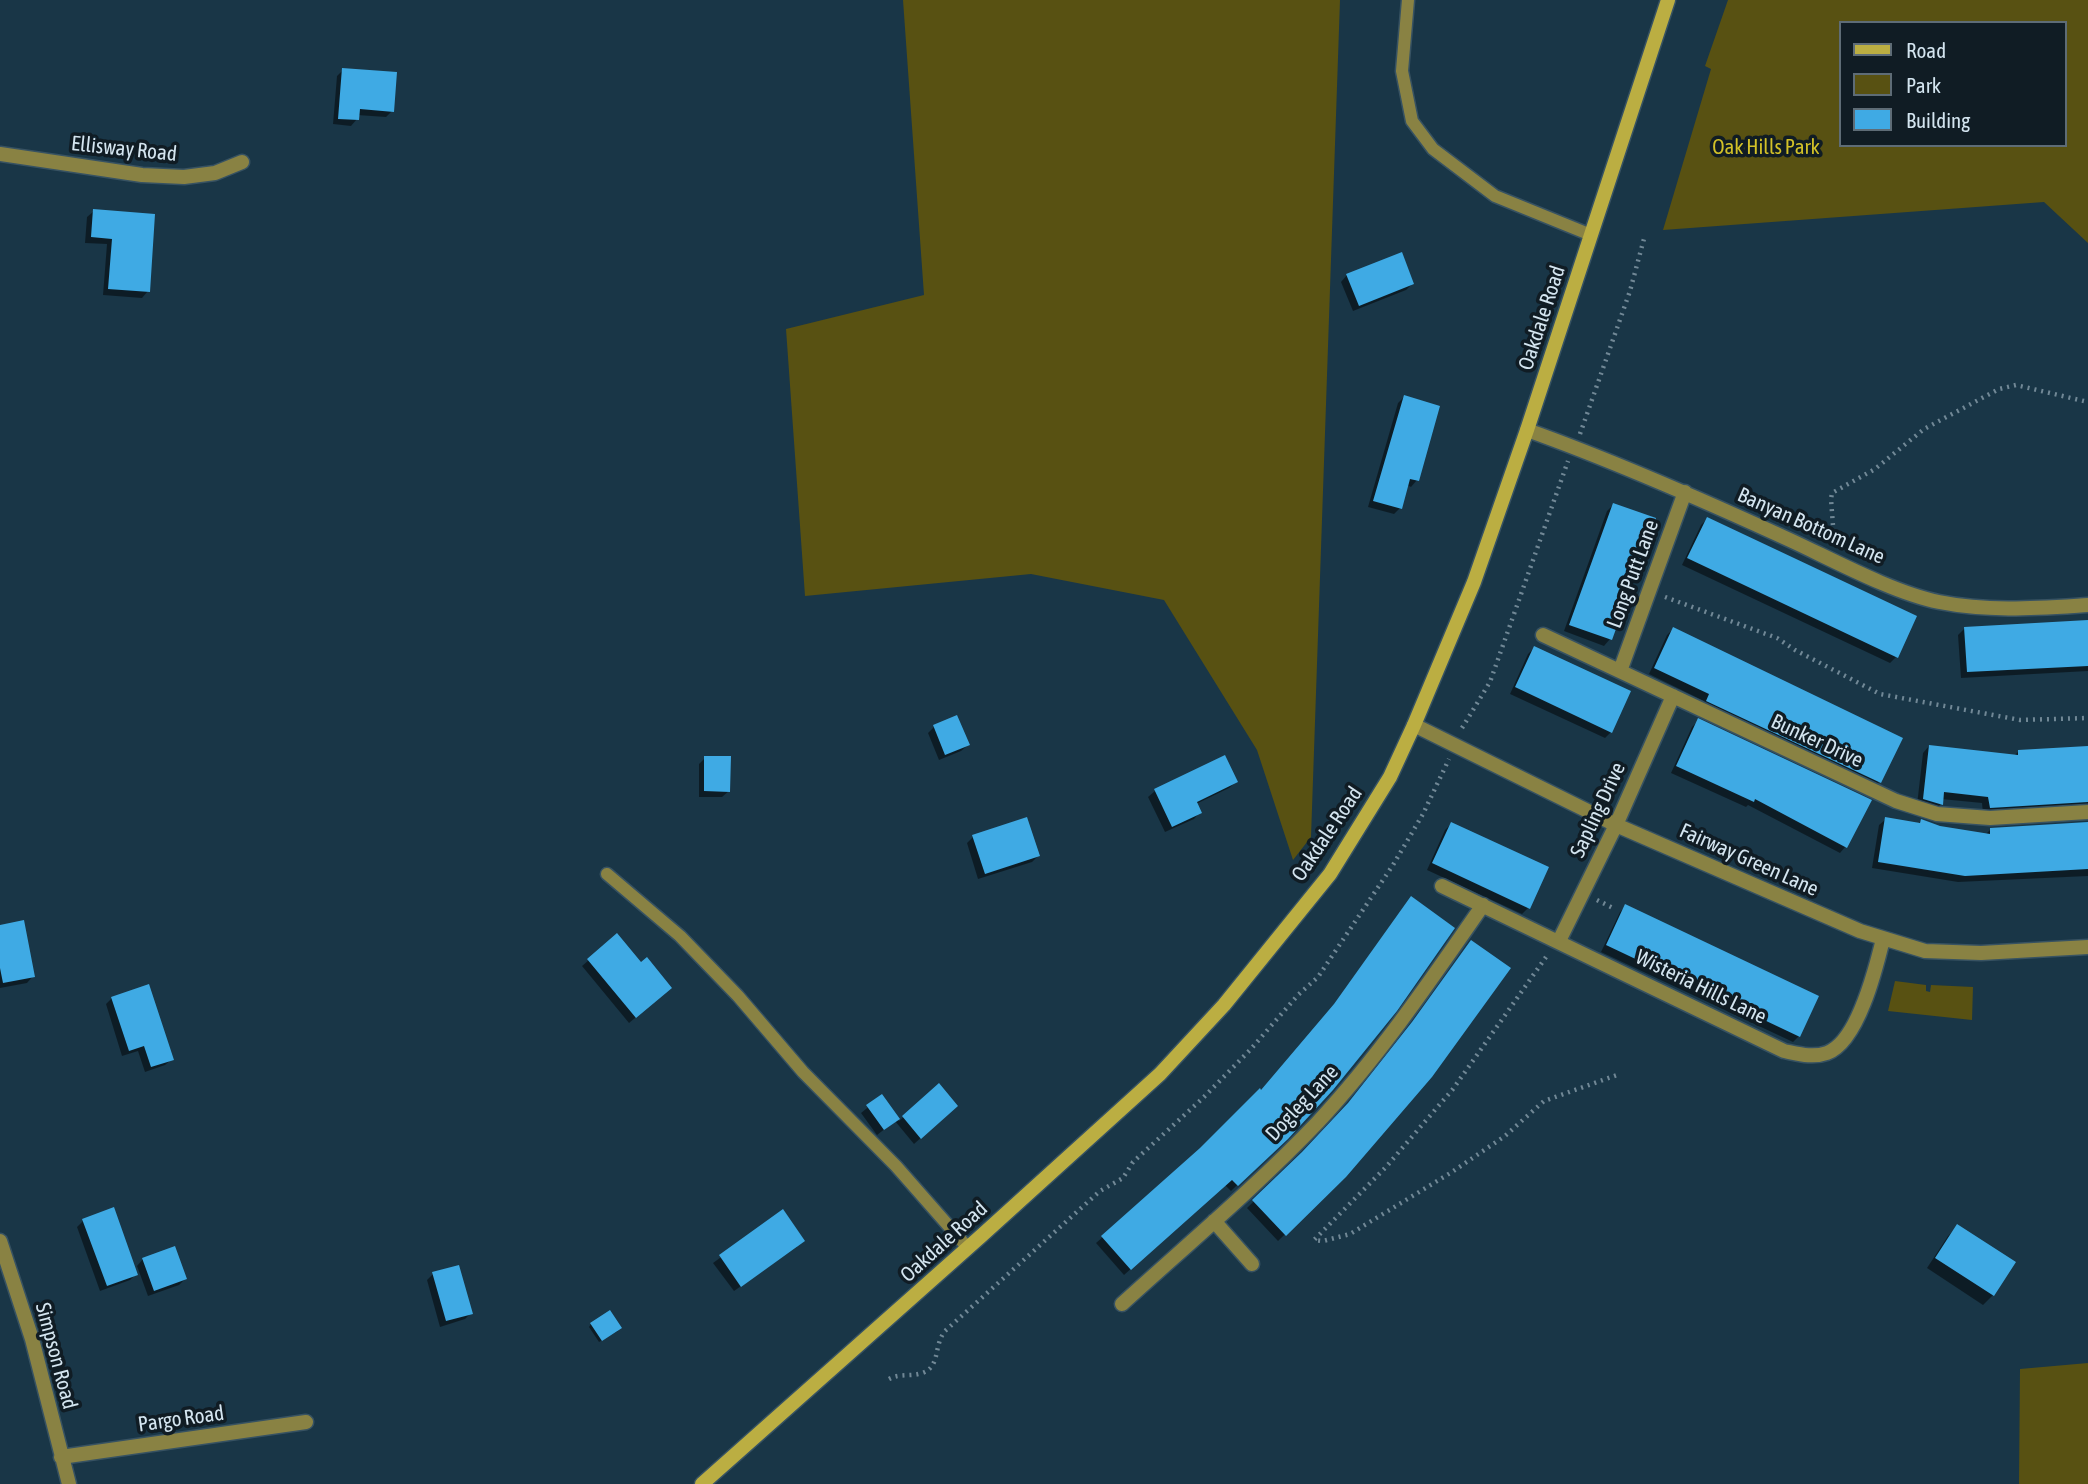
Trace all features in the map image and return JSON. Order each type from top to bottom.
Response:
[{"type":"main road","name":"Oakdale Road","points":[[702,1484],[1160,1074],[1224,1005],[1329,874],[1390,777],[1474,582],[1527,430],[1668,0]]},
{"type":"street","name":"Ellisway Road","points":[[0,154],[142,175],[184,177],[215,173],[242,162]]},
{"type":"street","name":"Banyan Bottom Lane","points":[[1527,430],[1574,446],[1685,492],[1900,590],[1938,602],[1987,608],[2028,609],[2088,605]]},
{"type":"street","name":"Long Putt Lane","points":[[1620,671],[1685,492]]},
{"type":"street","name":"Bunker Drive","points":[[1544,635],[1896,801],[1937,814],[1990,818],[2088,812]]},
{"type":"street","name":"Sapling Drive","points":[[1559,941],[1616,825],[1673,696]]},
{"type":"street","name":"Fairway Green Lane","points":[[1414,725],[1616,825],[1860,932],[1925,951],[1981,953],[2088,947]]},
{"type":"street","name":"Wisteria Hills Lane","points":[[1442,886],[1784,1051],[1809,1056],[1829,1052],[1844,1042],[1875,974],[1883,939]]},
{"type":"street","name":"Dogleg Lane","points":[[1122,1304],[1318,1122],[1388,1040],[1482,905]]},
{"type":"street","points":[[1214,1221],[1252,1264]]},
{"type":"street","name":"Simpson Road","points":[[0,1241],[32,1339],[69,1484]]},
{"type":"street","name":"Pargo Road","points":[[61,1457],[306,1422]]},
{"type":"lane","points":[[1408,0],[1402,71],[1412,121],[1433,149],[1495,196],[1591,236]]},
{"type":"lane","points":[[607,874],[680,936],[729,986],[803,1073],[897,1166],[968,1248]]},
{"type":"path","points":[[1463,727],[1490,682],[1630,291],[1631,279],[1645,235]]},
{"type":"path","points":[[1834,539],[1832,494],[1875,469],[1924,429],[1982,397],[2006,386],[2016,385],[2088,402]]},
{"type":"path","points":[[1661,595],[1777,638],[1880,694],[2020,720],[2088,718]]},
{"type":"path","points":[[889,1379],[925,1373],[932,1367],[938,1339],[945,1331],[1100,1191],[1123,1178],[1133,1162],[1203,1098],[1318,977],[1393,865],[1423,814],[1449,761]]},
{"type":"path","points":[[1546,957],[1453,1089],[1386,1167],[1314,1240],[1337,1238],[1359,1229],[1505,1136],[1544,1101],[1617,1075]]},
{"type":"green space","points":[[903,0],[1340,0],[1311,837],[1293,860],[1257,750],[1164,600],[1031,574],[805,596],[786,329],[924,295]]},
{"type":"green space","name":"Oak Hills Park","points":[[1728,0],[2088,0],[2088,243],[2044,202],[1663,230],[1711,69],[1705,66]]},
{"type":"green space","points":[[1895,981],[1926,985],[1926,991],[1930,992],[1931,985],[1973,987],[1972,1020],[1888,1011]]},
{"type":"green space","points":[[2088,1363],[2088,1484],[2019,1484],[2020,1369]]},
{"type":"building","points":[[342,68],[397,72],[394,112],[360,109],[359,120],[338,119]]},
{"type":"building","points":[[93,209],[155,214],[150,292],[108,289],[112,239],[91,237]]},
{"type":"building","points":[[1402,252],[1414,284],[1359,306],[1346,274]]},
{"type":"building","points":[[1404,395],[1440,406],[1419,481],[1410,479],[1402,509],[1373,501]]},
{"type":"building","points":[[1613,503],[1656,518],[1612,640],[1569,625]]},
{"type":"building","points":[[1707,517],[1917,616],[1898,658],[1687,558]]},
{"type":"building","points":[[2088,620],[2088,666],[1967,672],[1964,627]]},
{"type":"building","points":[[1673,627],[1903,738],[1881,783],[1706,701],[1709,694],[1654,668]]},
{"type":"building","points":[[1534,646],[1631,691],[1612,733],[1515,687]]},
{"type":"building","points":[[957,715],[970,745],[945,755],[933,725]]},
{"type":"building","points":[[1698,718],[1872,800],[1847,848],[1755,799],[1754,802],[1676,766]]},
{"type":"building","points":[[1929,745],[2018,755],[2018,750],[2088,746],[2088,802],[1990,808],[1988,797],[1944,792],[1943,805],[1923,799]]},
{"type":"building","points":[[1225,755],[1238,782],[1197,802],[1202,813],[1172,827],[1154,789]]},
{"type":"building","points":[[704,756],[731,756],[730,792],[704,791]]},
{"type":"building","points":[[1027,817],[1040,856],[985,874],[972,835]]},
{"type":"building","points":[[1885,817],[1920,823],[1921,819],[1940,826],[1990,834],[1990,828],[2088,822],[2088,869],[1965,876],[1878,862]]},
{"type":"building","points":[[1451,822],[1549,867],[1530,909],[1432,863]]},
{"type":"building","points":[[1411,896],[1455,928],[1397,1011],[1333,1090],[1288,1139],[1238,1186],[1232,1180],[1131,1270],[1101,1236],[1200,1148],[1260,1088],[1261,1090],[1334,1004]]},
{"type":"building","points":[[1625,904],[1819,996],[1800,1037],[1606,945]]},
{"type":"building","points":[[24,920],[35,977],[3,983],[0,968],[0,925]]},
{"type":"building","points":[[617,933],[641,962],[647,957],[672,988],[636,1018],[587,959]]},
{"type":"building","points":[[1471,940],[1511,968],[1432,1077],[1346,1177],[1286,1236],[1252,1200],[1348,1103],[1412,1022]]},
{"type":"building","points":[[149,984],[174,1060],[151,1067],[144,1046],[129,1051],[111,997]]},
{"type":"building","points":[[939,1083],[958,1106],[921,1139],[902,1116]]},
{"type":"building","points":[[882,1094],[900,1119],[884,1130],[866,1105]]},
{"type":"building","points":[[114,1207],[138,1275],[107,1286],[82,1219]]},
{"type":"building","points":[[783,1209],[805,1241],[741,1287],[719,1255]]},
{"type":"building","points":[[1957,1224],[2016,1262],[1994,1296],[1935,1258]]},
{"type":"building","points":[[175,1246],[187,1279],[154,1291],[142,1258]]},
{"type":"building","points":[[459,1265],[473,1314],[446,1321],[432,1272]]},
{"type":"building","points":[[610,1310],[622,1328],[602,1341],[590,1323]]}]
